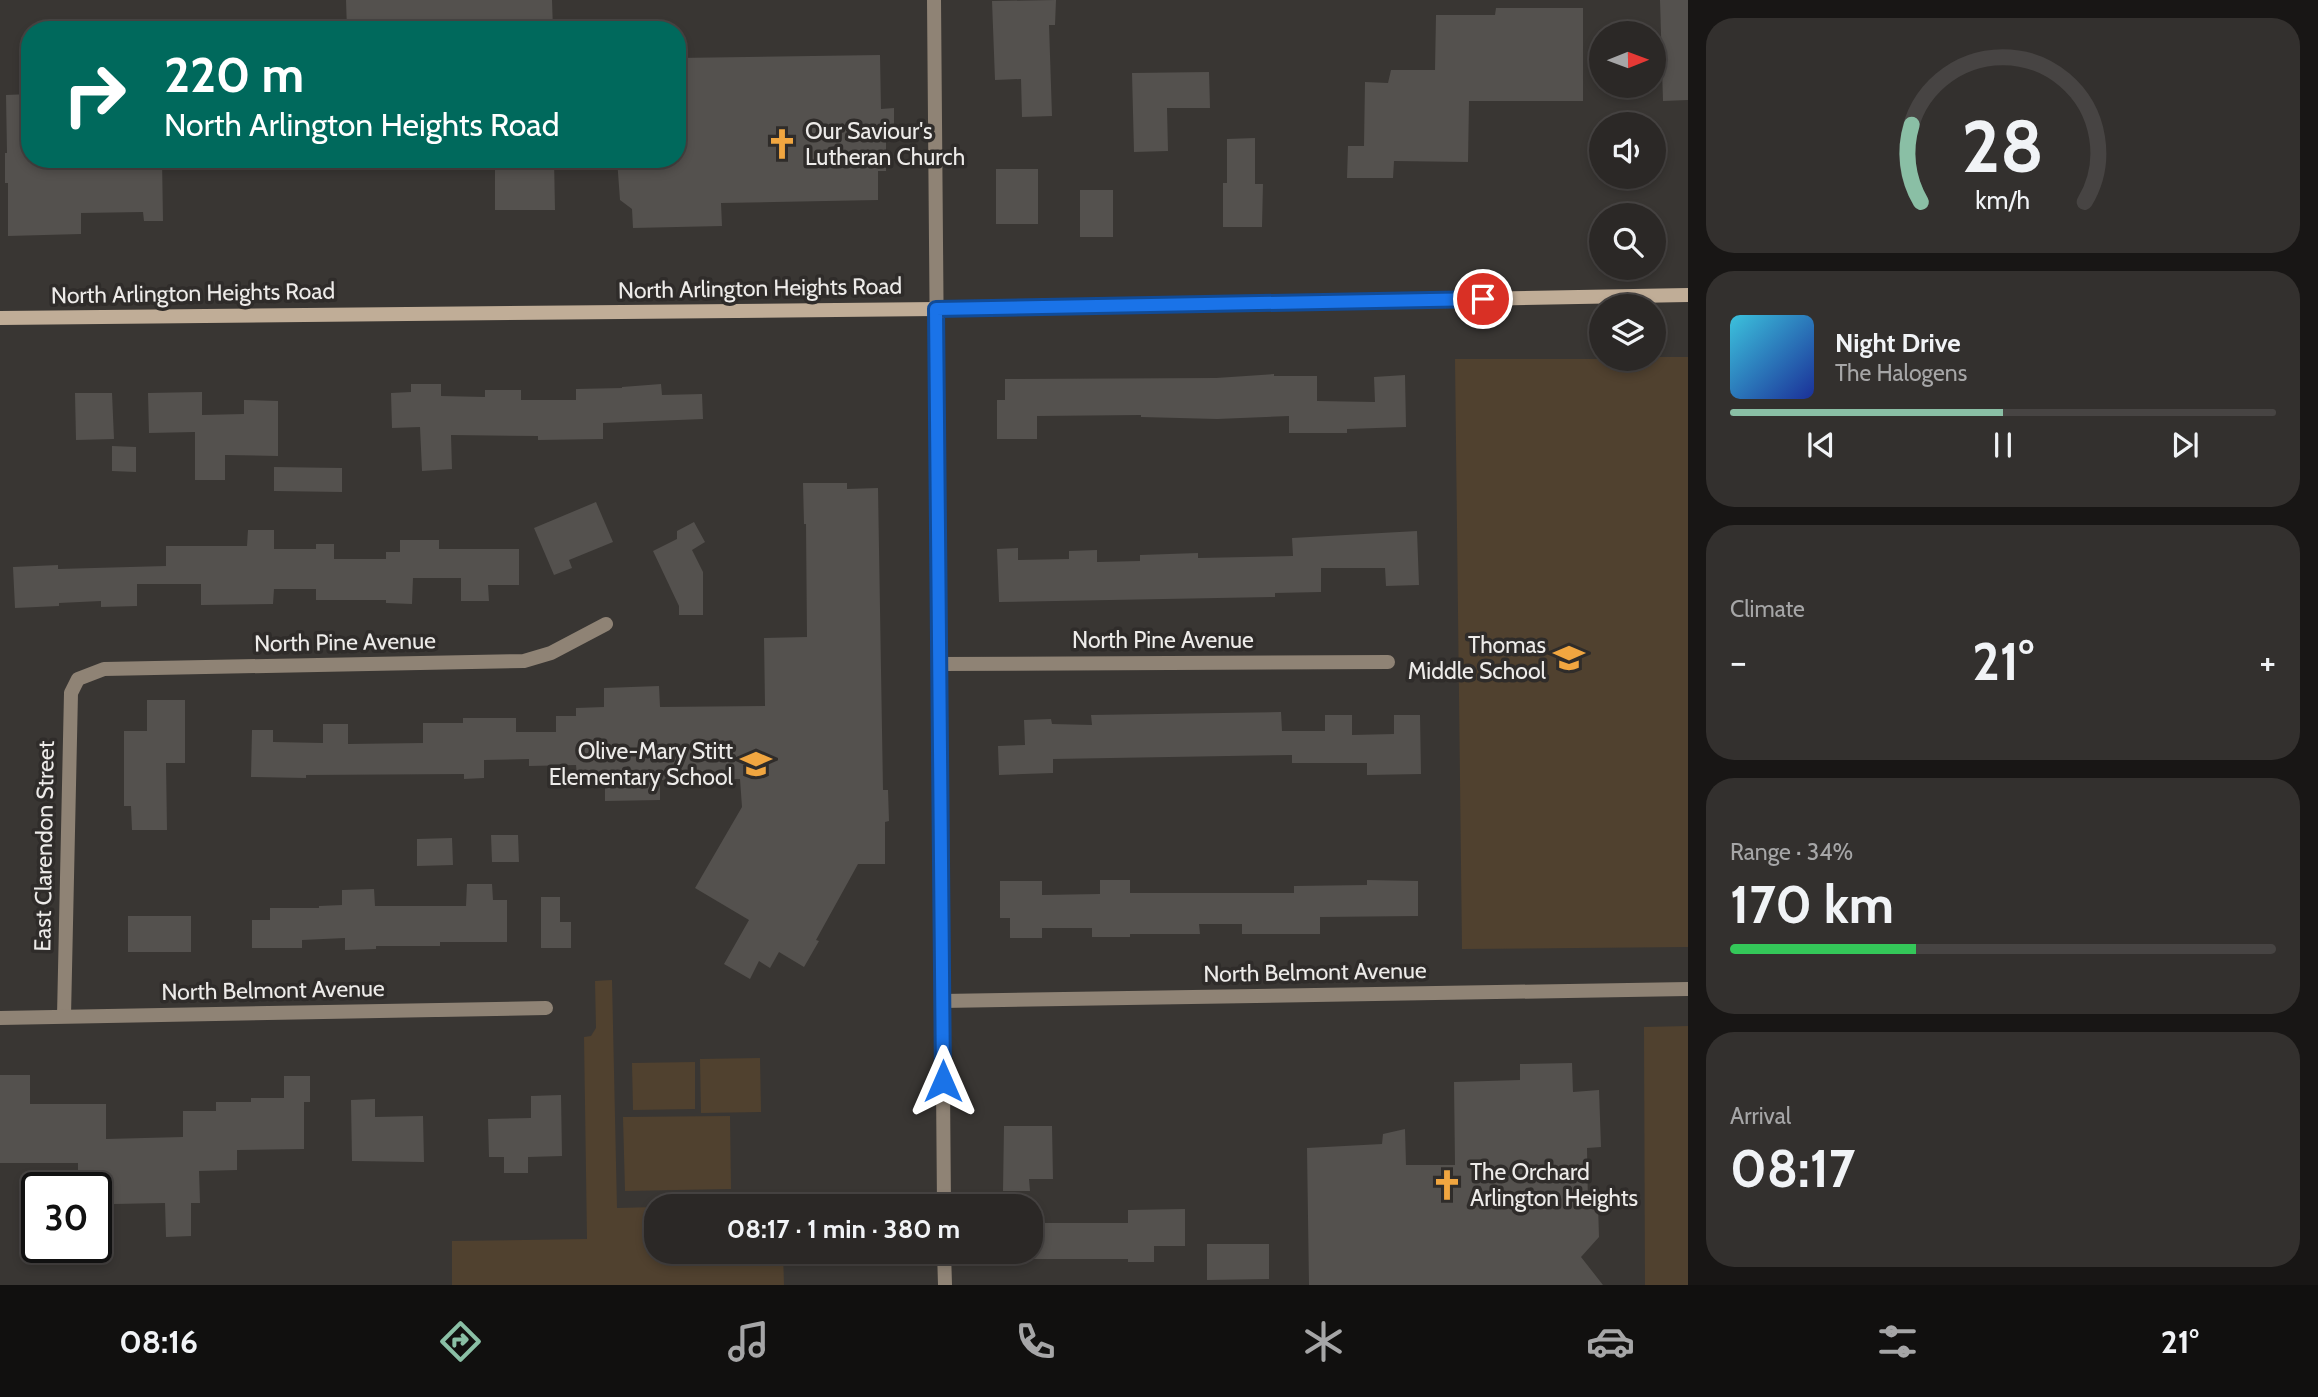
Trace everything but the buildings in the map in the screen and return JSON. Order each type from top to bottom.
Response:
[{"type":"main road","name":"North Arlington Heights Road","points":[[0,318],[936,309],[1688,295]]},
{"type":"street","points":[[934,0],[944,1194]]},
{"type":"street","name":"North Pine Avenue","points":[[78,679],[104,669],[524,661],[551,653],[606,624]]},
{"type":"street","name":"North Pine Avenue","points":[[940,664],[1388,662]]},
{"type":"street","name":"East Clarendon Street","points":[[64,1016],[71,693],[78,679]]},
{"type":"street","name":"North Belmont Avenue","points":[[942,1001],[1688,989]]},
{"type":"street","name":"North Belmont Avenue","points":[[0,1018],[546,1008]]},
{"type":"street","points":[[944,1264],[945,1285]]},
{"type":"shaded area","name":"Thomas Middle School","points":[[1666,357],[1688,357],[1688,947],[1462,949],[1455,359],[1589,359],[1589,371],[1666,371]]},
{"type":"shaded area","points":[[612,980],[617,1208],[644,1207],[644,1264],[783,1264],[784,1285],[452,1285],[452,1241],[587,1239],[584,1037],[591,1036],[596,1028],[595,981]]},
{"type":"shaded area","points":[[1688,1026],[1688,1285],[1645,1285],[1644,1027]]},
{"type":"shaded area","points":[[760,1058],[761,1112],[701,1113],[700,1059]]},
{"type":"shaded area","points":[[695,1062],[695,1109],[633,1110],[632,1063]]},
{"type":"shaded area","points":[[730,1116],[731,1189],[625,1191],[623,1117]]},
{"type":"place","name":"Our Saviour's Lutheran Church","points":[[782,144]]},
{"type":"place","name":"Thomas Middle School","points":[[1569,658]]},
{"type":"place","name":"Olive-Mary Stitt Elementary School","points":[[756,764]]},
{"type":"place","name":"The Orchard Arlington Heights","points":[[1447,1185]]},
{"type":"route","points":[[943,1081],[936,309],[1483,299]]}]
